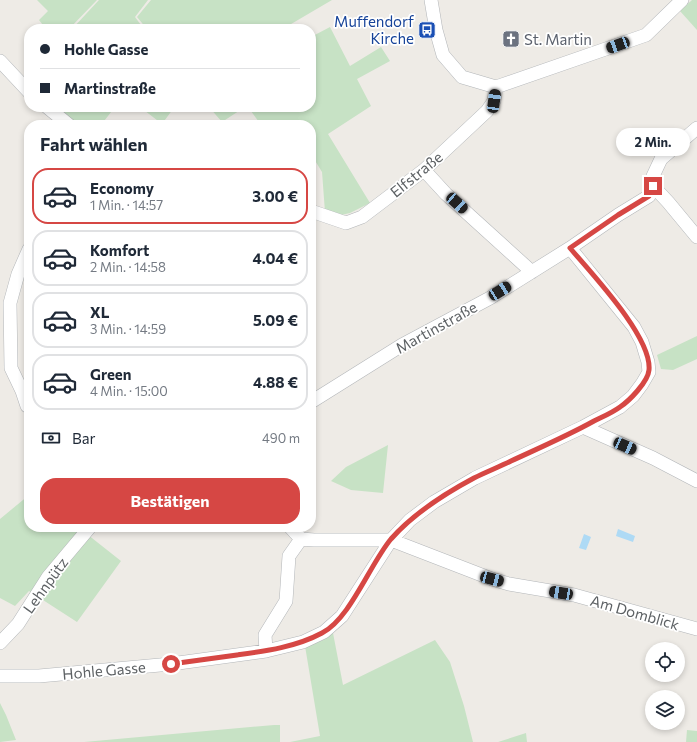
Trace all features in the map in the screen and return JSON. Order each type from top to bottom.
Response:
[{"type":"street","points":[[431,0],[436,30],[443,55],[462,77],[496,87],[646,35],[682,0]]},
{"type":"street","points":[[0,61],[24,87]]},
{"type":"street","name":"Elfstraße","points":[[316,213],[346,222],[362,217],[424,170],[487,111],[494,101],[496,87]]},
{"type":"street","points":[[53,112],[63,120]]},
{"type":"street","name":"Martinstraße","points":[[316,399],[402,345],[490,298],[649,196],[653,186],[653,176],[661,159],[697,128]]},
{"type":"street","points":[[424,170],[446,194],[532,272]]},
{"type":"street","points":[[653,186],[697,237]]},
{"type":"street","name":"Hohle Gasse","points":[[0,676],[39,676],[171,664],[266,651],[303,642],[324,632],[342,616],[391,540],[410,520],[434,502],[475,478],[583,427],[620,407],[633,396],[642,384],[649,372],[648,362],[642,342],[634,327],[570,248]]},
{"type":"street","points":[[24,260],[18,274],[10,303],[11,368],[24,397]]},
{"type":"street","points":[[583,427],[653,458],[697,481]]},
{"type":"street","name":"Lehnpütz","points":[[0,643],[18,624],[48,577],[86,532]]},
{"type":"street","points":[[295,532],[301,538],[314,540],[391,540]]},
{"type":"street","points":[[266,651],[265,635],[286,601],[289,556],[301,538]]},
{"type":"street","name":"Am Domblick","points":[[391,540],[492,579],[509,584],[574,595],[697,629]]},
{"type":"green space","points":[[37,0],[97,0],[74,24],[42,24],[39,20],[48,11]]},
{"type":"green space","points":[[99,0],[148,0],[135,17],[140,24],[77,24]]},
{"type":"green space","points":[[151,0],[332,0],[291,24],[143,24],[137,17]]},
{"type":"green space","points":[[692,0],[697,0],[697,30],[680,11]]},
{"type":"green space","points":[[330,27],[350,66],[381,47],[390,61],[357,79],[371,106],[328,134],[370,203],[350,213],[337,216],[325,212],[322,172],[316,162],[316,120],[257,120],[252,112],[316,112],[316,34]]},
{"type":"green space","points":[[60,112],[111,112],[105,120],[70,120]]},
{"type":"green space","points":[[146,112],[171,112],[165,120],[157,120]]},
{"type":"green space","points":[[213,112],[237,112],[225,120],[220,120]]},
{"type":"green space","points":[[697,336],[697,359],[673,370],[661,369],[657,355]]},
{"type":"green space","points":[[388,445],[383,493],[351,490],[331,481],[346,467]]},
{"type":"green space","points":[[24,499],[24,532],[84,532],[121,561],[77,622],[29,591],[15,606],[0,598],[0,519]]},
{"type":"green space","points":[[333,633],[343,685],[435,640],[450,662],[464,706],[473,742],[290,742],[320,736],[305,646],[323,640]]},
{"type":"green space","points":[[0,703],[6,715],[16,740],[0,742]]},
{"type":"green space","points":[[274,725],[280,725],[280,742],[84,742]]},
{"type":"green space","points":[[687,730],[697,731],[697,742],[686,742]]},
{"type":"green space","points":[[526,733],[527,742],[498,742]]},
{"type":"water","points":[[618,529],[635,536],[633,542],[616,536]]},
{"type":"water","points":[[584,534],[591,537],[586,550],[579,548]]},
{"type":"place","name":"Muffendorf Kirche","points":[[427,30]]},
{"type":"place","name":"St. Martin","points":[[511,39]]},
{"type":"route","points":[[171,664],[266,651],[303,642],[324,632],[342,616],[391,540],[410,520],[434,502],[475,478],[583,427],[620,407],[633,396],[649,372],[648,362],[642,342],[624,313],[570,248],[649,196],[653,186]]}]
